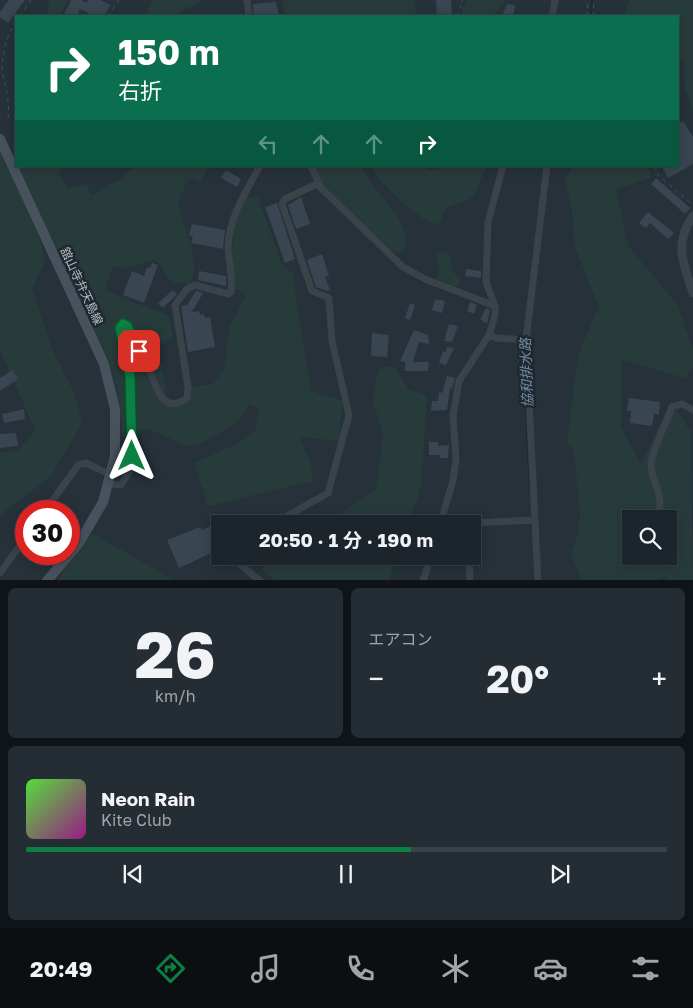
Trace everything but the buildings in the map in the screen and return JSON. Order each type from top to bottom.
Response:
[{"type":"main road","name":"舘山寺弁天島線","points":[[0,140],[107,372],[116,418],[116,447],[110,479],[90,527],[47,580]]},
{"type":"street","points":[[247,0],[249,15]]},
{"type":"street","points":[[552,15],[555,0]]},
{"type":"street","points":[[53,500],[78,464],[86,462],[121,485],[132,469],[130,375],[121,326],[125,324],[127,326],[149,369],[154,387],[164,400],[181,402],[187,398],[188,387],[175,304],[188,289],[195,285],[228,294],[231,292],[230,237],[241,199],[259,167]]},
{"type":"street","points":[[311,167],[317,184],[410,272],[494,306]]},
{"type":"street","points":[[443,515],[456,459],[453,416],[459,381],[489,335],[495,316],[494,306],[486,282],[488,222],[504,167]]},
{"type":"street","points":[[538,580],[533,520],[524,339],[547,167]]},
{"type":"street","points":[[289,515],[328,493],[349,416],[332,341],[329,298],[312,291],[282,204],[285,199],[317,184]]},
{"type":"street","points":[[693,216],[681,241],[681,254],[693,294]]},
{"type":"street","points":[[489,335],[524,339]]},
{"type":"street","points":[[660,510],[660,493],[651,462],[672,408],[682,404],[693,410]]},
{"type":"street","points":[[481,522],[533,520]]},
{"type":"street","points":[[0,572],[15,552]]},
{"type":"street","points":[[241,565],[260,580]]},
{"type":"street","points":[[423,580],[428,565]]},
{"type":"street","points":[[469,565],[470,580]]},
{"type":"path","points":[[21,15],[31,0]]},
{"type":"path","points":[[109,15],[119,0]]},
{"type":"path","points":[[457,15],[463,0]]},
{"type":"path","points":[[587,15],[588,0]]},
{"type":"path","points":[[593,15],[594,0]]},
{"type":"path","points":[[8,118],[9,101],[3,68],[8,35],[15,23]]},
{"type":"path","points":[[655,167],[657,174],[693,205]]},
{"type":"shaded area","points":[[49,0],[68,0],[60,15],[47,15]]},
{"type":"shaded area","points":[[153,0],[202,0],[196,5],[180,11],[178,15],[145,15]]},
{"type":"shaded area","points":[[283,0],[414,0],[417,15],[284,15]]},
{"type":"shaded area","points":[[466,0],[505,0],[495,15],[460,15]]},
{"type":"shaded area","points":[[631,0],[693,0],[693,112],[685,89],[683,62],[679,61],[679,15],[623,15]]},
{"type":"shaded area","points":[[0,149],[41,242],[45,262],[32,289],[54,353],[75,394],[82,424],[51,476],[20,500],[15,500],[15,504],[0,515],[0,452],[18,451],[35,430],[0,349]]},
{"type":"shaded area","points":[[18,167],[66,167],[58,172],[68,188],[86,184],[92,195],[121,179],[132,167],[209,167],[199,183],[189,178],[179,201],[193,254],[194,265],[190,283],[172,283],[160,265],[154,260],[129,268],[113,266],[105,289],[133,302],[169,315],[173,338],[158,346],[166,391],[164,400],[181,403],[190,387],[213,384],[224,369],[229,328],[245,297],[242,292],[234,289],[232,254],[236,220],[244,197],[258,197],[282,265],[294,274],[295,293],[311,391],[343,401],[339,441],[300,437],[310,462],[313,481],[208,506],[194,463],[234,445],[256,430],[258,409],[250,404],[242,416],[231,425],[217,435],[195,445],[182,444],[159,433],[144,430],[137,432],[130,438],[124,438],[117,389],[109,362]]},
{"type":"shaded area","points":[[313,167],[362,167],[374,186],[397,216],[406,237],[405,249],[401,252],[392,251],[322,187]]},
{"type":"shaded area","points":[[372,167],[427,167],[431,170],[437,170],[439,167],[486,167],[474,197],[448,207],[444,211],[441,222],[437,224],[421,217],[400,200]]},
{"type":"shaded area","points":[[572,167],[648,167],[651,178],[616,189],[628,246],[677,304],[693,349],[693,368],[685,378],[622,360],[621,426],[641,465],[671,401],[691,432],[693,580],[669,580],[665,577],[656,580],[581,580],[571,553],[578,533],[580,513],[574,451],[567,443],[575,376],[581,347],[599,307],[575,247],[571,204],[565,179]]},
{"type":"shaded area","points":[[443,250],[451,256],[452,270],[460,280],[457,286],[437,279],[439,267],[436,255]]},
{"type":"shaded area","points":[[381,367],[395,367],[409,390],[427,395],[421,487],[412,515],[339,515],[376,489],[383,432],[373,402],[377,376]]},
{"type":"shaded area","points":[[92,533],[174,580],[57,580],[68,565],[80,565],[80,549]]},
{"type":"shaded area","points":[[267,565],[394,565],[389,580],[274,580],[261,569]]},
{"type":"waterway","name":"協和排水路","points":[[591,15],[592,0]]},
{"type":"waterway","name":"協和排水路","points":[[525,392],[530,490]]},
{"type":"route","points":[[132,456],[133,437],[129,402],[130,375],[120,328],[123,324],[127,326],[139,351]]}]
